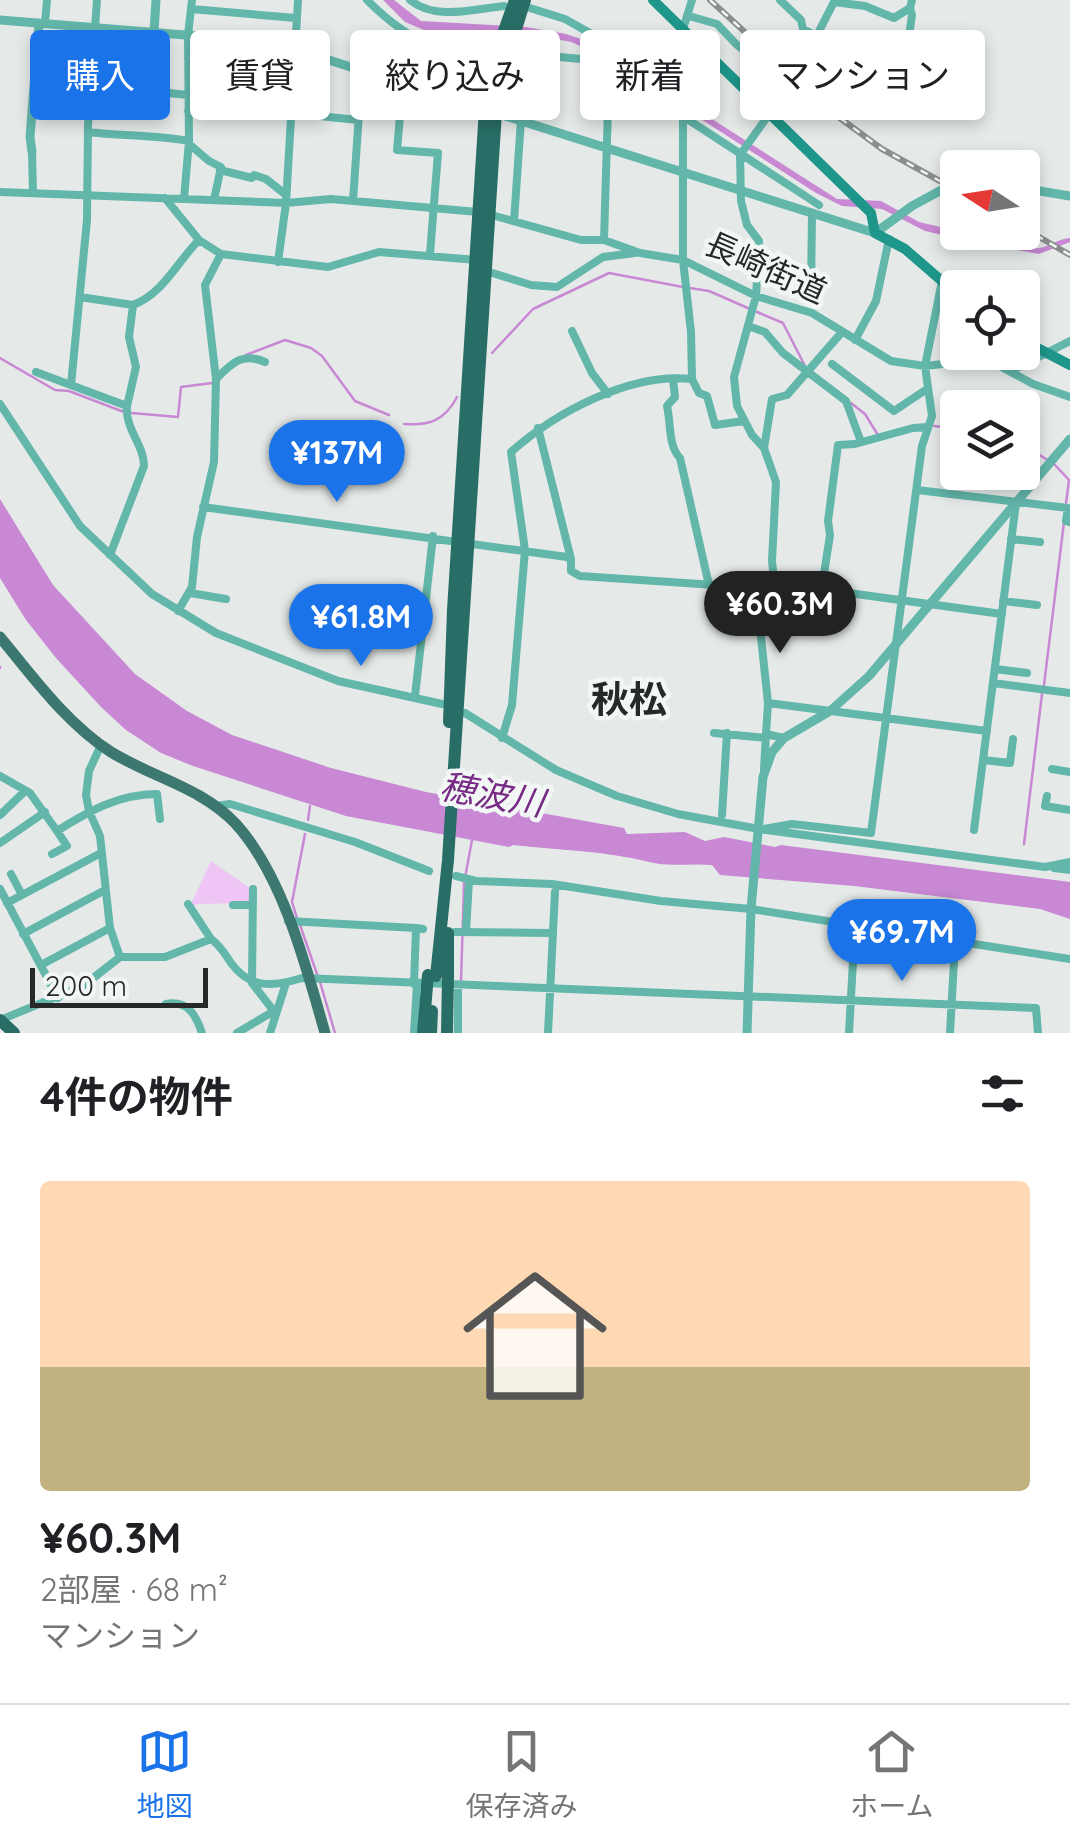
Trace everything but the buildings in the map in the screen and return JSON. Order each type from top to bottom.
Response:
[{"type":"highway","points":[[427,1033],[439,981],[464,541],[485,270],[483,213],[489,120]]},
{"type":"highway","points":[[464,541],[475,258],[483,213]]},
{"type":"highway","points":[[444,860],[433,954],[448,1033]]},
{"type":"highway","points":[[427,1033],[439,981]]},
{"type":"highway","points":[[0,1020],[14,1033]]},
{"type":"main road","points":[[652,0],[683,30]]},
{"type":"main road","points":[[720,65],[740,85]]},
{"type":"main road","points":[[777,120],[871,213],[875,233],[889,239],[940,279]]},
{"type":"main road","points":[[1040,349],[1070,365]]},
{"type":"main road","points":[[0,637],[72,720],[101,745],[216,806],[253,846],[294,920],[315,979],[326,1033]]},
{"type":"street","points":[[33,193],[30,137],[47,0]]},
{"type":"street","points":[[95,28],[97,0]]},
{"type":"street","points":[[154,30],[156,0]]},
{"type":"street","points":[[295,30],[298,0]]},
{"type":"street","points":[[367,0],[400,30]]},
{"type":"street","points":[[410,0],[442,12],[517,7],[565,19],[584,30]]},
{"type":"street","points":[[683,30],[692,0]]},
{"type":"street","points":[[780,0],[805,30]]},
{"type":"street","points":[[820,30],[834,1],[865,6],[894,18],[911,4]]},
{"type":"street","points":[[909,30],[911,4]]},
{"type":"street","points":[[184,199],[191,5],[296,18]]},
{"type":"street","points":[[689,16],[717,24],[740,48]]},
{"type":"street","points":[[0,20],[124,30]]},
{"type":"street","points":[[170,33],[188,35]]},
{"type":"street","points":[[170,93],[188,95]]},
{"type":"street","points":[[71,385],[88,194],[89,120]]},
{"type":"street","points":[[278,262],[286,199],[289,120]]},
{"type":"street","points":[[353,200],[358,120]]},
{"type":"street","points":[[399,120],[396,150],[438,153],[430,254]]},
{"type":"street","points":[[514,220],[521,120],[742,192],[815,209],[875,233],[940,190]]},
{"type":"street","points":[[604,240],[607,120]]},
{"type":"street","points":[[684,120],[684,260],[692,379],[699,394],[708,396],[714,425],[744,421]]},
{"type":"street","points":[[691,120],[815,209]]},
{"type":"street","points":[[747,1033],[751,909],[768,702],[760,628],[775,585],[772,561],[776,482],[764,448],[737,406],[734,378],[756,296],[758,241],[747,225],[741,154],[764,120]]},
{"type":"street","points":[[88,132],[189,142],[208,161],[221,167],[214,200]]},
{"type":"street","points":[[220,170],[252,178],[262,176],[286,199]]},
{"type":"street","points":[[1040,191],[1070,196]]},
{"type":"street","name":"長崎街道","points":[[0,192],[214,200],[353,200],[483,213],[581,240],[604,240],[640,253],[684,260],[756,296],[812,313],[891,361],[925,366],[987,359],[1033,384],[1070,398]]},
{"type":"street","points":[[165,198],[199,240],[221,254],[278,262],[328,267],[380,252],[475,258],[485,270],[550,288],[563,284],[604,257],[640,253]]},
{"type":"street","points":[[811,294],[815,209]]},
{"type":"street","points":[[854,340],[876,301],[889,239]]},
{"type":"street","points":[[80,297],[133,305],[151,298],[199,240]]},
{"type":"street","points":[[178,610],[190,593],[214,462],[216,378],[205,285],[221,254]]},
{"type":"street","points":[[760,830],[792,824],[871,833],[916,490],[932,412],[925,366],[940,294]]},
{"type":"street","points":[[110,556],[144,466],[142,451],[128,424],[127,406],[136,367],[129,337],[133,305]]},
{"type":"street","points":[[748,326],[765,332],[783,353],[846,401],[861,442]]},
{"type":"street","points":[[572,331],[592,373],[608,394]]},
{"type":"street","points":[[764,448],[772,399],[787,395],[842,332]]},
{"type":"street","points":[[1011,371],[1070,342]]},
{"type":"street","points":[[216,378],[235,360],[249,356],[265,362]]},
{"type":"street","points":[[832,364],[894,411],[927,389]]},
{"type":"street","points":[[36,372],[127,406]]},
{"type":"street","points":[[502,738],[512,704],[524,550],[511,452],[538,428],[608,394],[646,380],[692,379]]},
{"type":"street","points":[[673,380],[675,398],[667,406],[671,438],[680,458],[708,585]]},
{"type":"street","points":[[0,404],[65,507],[152,594],[216,633],[338,681],[442,704]]},
{"type":"street","points":[[821,593],[838,444],[928,427]]},
{"type":"street","points":[[538,428],[571,571],[580,576],[708,585],[775,585],[1002,614]]},
{"type":"street","points":[[763,777],[772,752],[784,738],[830,711],[869,676],[1070,439]]},
{"type":"street","points":[[916,490],[1068,508],[1066,522],[1070,522]]},
{"type":"street","points":[[974,830],[1016,502]]},
{"type":"street","points":[[203,507],[433,536],[571,560]]},
{"type":"street","points":[[415,696],[433,536]]},
{"type":"street","points":[[1011,539],[1040,542]]},
{"type":"street","points":[[190,593],[226,599]]},
{"type":"street","points":[[1003,600],[1037,605]]},
{"type":"street","points":[[994,669],[1027,673]]},
{"type":"street","points":[[993,683],[1070,692]]},
{"type":"street","points":[[768,702],[987,731]]},
{"type":"street","points":[[465,713],[556,770],[617,796],[678,814],[760,830],[1070,870]]},
{"type":"street","points":[[714,733],[784,738]]},
{"type":"street","points":[[722,815],[728,734]]},
{"type":"street","points":[[983,760],[1010,763],[1013,739]]},
{"type":"street","points":[[101,745],[88,776],[89,812],[100,836],[110,928],[120,958]]},
{"type":"street","points":[[1052,770],[1070,772]]},
{"type":"street","points":[[0,776],[30,794],[67,846],[52,854]]},
{"type":"street","points":[[0,815],[24,792]]},
{"type":"street","points":[[57,831],[112,802],[156,794],[160,798],[160,819]]},
{"type":"street","points":[[1047,796],[1045,806],[1070,810]]},
{"type":"street","points":[[216,806],[230,804],[355,842],[429,871]]},
{"type":"street","points":[[0,843],[44,812]]},
{"type":"street","points":[[7,902],[101,853]]},
{"type":"street","points":[[1045,867],[1070,862]]},
{"type":"street","points":[[12,874],[22,895]]},
{"type":"street","points":[[553,933],[460,932],[463,878],[552,884],[661,901],[751,909],[1070,959]]},
{"type":"street","points":[[0,888],[58,998]]},
{"type":"street","points":[[252,889],[252,983]]},
{"type":"street","points":[[24,934],[105,890]]},
{"type":"street","points":[[548,1033],[555,892]]},
{"type":"street","points":[[188,904],[211,939],[275,1012]]},
{"type":"street","points":[[233,906],[252,905]]},
{"type":"street","points":[[294,920],[420,928],[458,1033]]},
{"type":"street","points":[[40,965],[110,928]]},
{"type":"street","points":[[921,936],[953,958],[950,1033]]},
{"type":"street","points":[[0,1020],[83,986],[120,958],[165,957],[211,939]]},
{"type":"street","points":[[849,1033],[854,943]]},
{"type":"street","points":[[252,983],[315,979],[439,981],[550,990],[1036,1008],[1038,1033]]},
{"type":"street","points":[[414,1033],[439,981]]},
{"type":"street","points":[[270,1033],[286,983]]},
{"type":"street","points":[[166,1004],[180,1003],[192,1011],[202,1033]]},
{"type":"street","points":[[236,1033],[275,1012]]},
{"type":"shaded area","points":[[383,0],[394,0],[421,21],[543,30],[424,30],[405,22]]},
{"type":"shaded area","points":[[560,33],[580,39],[580,46],[560,40]]},
{"type":"shaded area","points":[[702,120],[713,120],[837,199],[881,201],[919,222],[940,227],[940,234],[882,209],[842,206]]},
{"type":"shaded area","points":[[1070,238],[1070,242],[1039,254],[1017,250],[1040,250]]},
{"type":"shaded area","points":[[0,499],[53,585],[135,674],[187,711],[232,735],[331,768],[426,792],[624,828],[627,834],[685,832],[705,841],[724,837],[775,847],[1070,882],[1070,919],[1040,909],[854,886],[720,875],[712,865],[664,864],[599,853],[509,847],[346,816],[193,766],[161,753],[126,730],[56,658],[26,620],[0,578]]},
{"type":"shaded area","points":[[211,861],[251,889],[251,903],[193,907]]},
{"type":"waterway","points":[[492,353],[533,309],[609,273],[683,287]]},
{"type":"waterway","points":[[690,288],[709,291],[750,309]]},
{"type":"waterway","points":[[757,312],[783,323],[805,366]]},
{"type":"waterway","points":[[246,355],[285,340],[311,348],[322,356],[355,401],[389,415]]},
{"type":"waterway","points":[[0,358],[55,390],[69,391],[124,412]]},
{"type":"waterway","points":[[132,413],[178,417],[181,387],[212,383]]},
{"type":"waterway","points":[[404,424],[436,420],[457,397]]},
{"type":"waterway","points":[[851,403],[865,414],[878,435]]},
{"type":"waterway","points":[[934,426],[940,427]]},
{"type":"waterway","points":[[1040,455],[1046,459]]},
{"type":"waterway","points":[[1055,465],[1069,480],[1066,503]]},
{"type":"waterway","points":[[1044,685],[1064,522]]},
{"type":"waterway","points":[[1024,844],[1042,694]]},
{"type":"waterway","points":[[308,820],[310,806]]},
{"type":"waterway","points":[[297,918],[292,902],[305,834]]},
{"type":"waterway","points":[[461,982],[464,883],[472,840]]},
{"type":"waterway","points":[[300,925],[317,974]]},
{"type":"waterway","points":[[320,982],[335,1033]]},
{"type":"railway","points":[[710,0],[833,113],[882,149],[940,181]]},
{"type":"railway","points":[[1040,238],[1070,255]]},
{"type":"district","name":"秋松","points":[[629,700]]},
{"type":"water label","name":"穂波川","points":[[492,795]]}]
